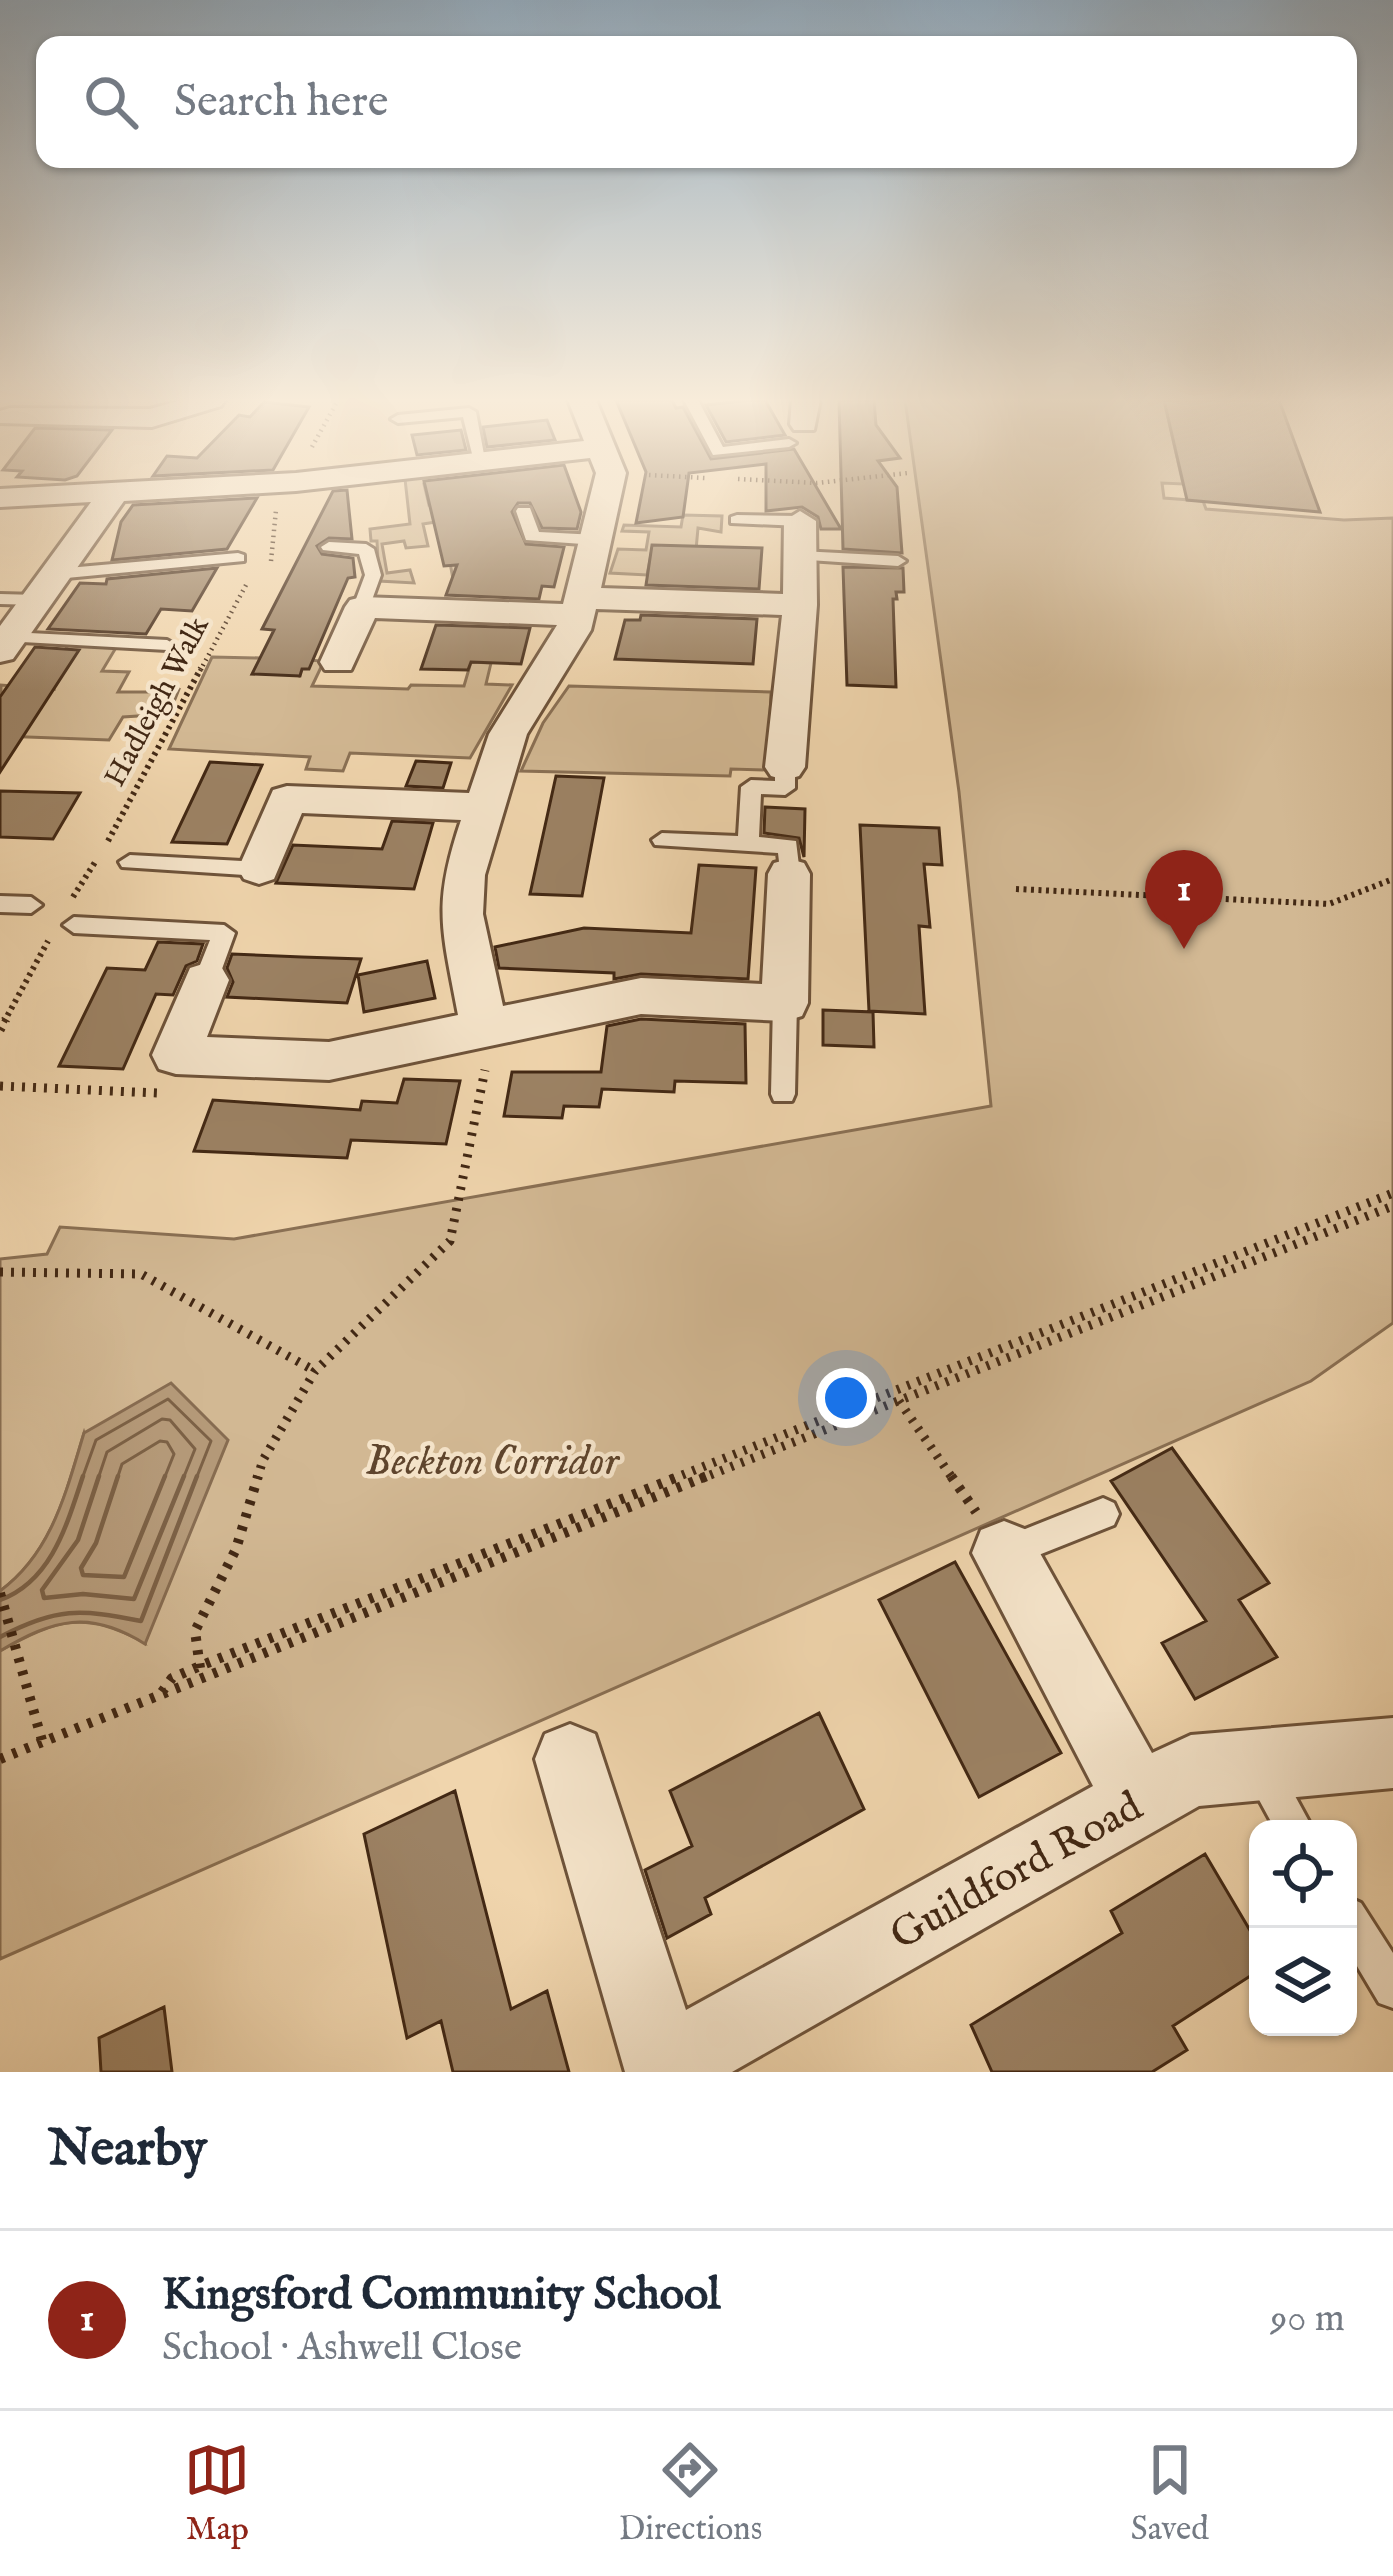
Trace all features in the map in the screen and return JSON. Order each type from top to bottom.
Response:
[{"type":"street","points":[[0,498],[49,497]]},
{"type":"street","points":[[5,644],[111,497]]},
{"type":"street","points":[[484,1026],[461,914],[464,875],[508,734],[554,667],[579,606],[609,497]]},
{"type":"street","points":[[785,767],[800,605],[800,521]]},
{"type":"street","points":[[338,662],[362,607],[800,605]]},
{"type":"street","points":[[259,868],[287,800],[484,807]]},
{"type":"street","points":[[206,980],[176,1055],[329,1060],[641,996],[785,1003],[789,874]]},
{"type":"street","points":[[1004,1553],[1138,1800]]},
{"type":"street","name":"Guildford Road","points":[[570,1759],[664,2069],[1191,1771],[1393,1753]]},
{"type":"lane","points":[[524,512],[532,537],[597,539]]},
{"type":"lane","points":[[737,520],[800,521]]},
{"type":"lane","points":[[328,547],[366,549],[373,575],[362,607]]},
{"type":"lane","points":[[0,599],[160,556],[238,558]]},
{"type":"lane","points":[[800,556],[898,561]]},
{"type":"lane","points":[[5,644],[167,645]]},
{"type":"lane","points":[[748,844],[751,787],[785,788],[785,767]]},
{"type":"lane","points":[[662,840],[789,846],[789,874]]},
{"type":"lane","points":[[130,862],[259,868]]},
{"type":"lane","points":[[0,904],[31,905]]},
{"type":"lane","points":[[66,918],[224,933],[206,980]]},
{"type":"lane","points":[[783,1094],[785,1003]]},
{"type":"lane","points":[[1004,1553],[1103,1514]]},
{"type":"lane","points":[[1255,1762],[1290,1820]]},
{"type":"lane","points":[[1355,1928],[1393,1989]]},
{"type":"path","points":[[257,563],[271,562],[279,497]]},
{"type":"path","name":"Hadleigh Walk","points":[[0,1030],[113,833],[246,584]]},
{"type":"path","points":[[1016,889],[1329,904],[1393,880]]},
{"type":"path","points":[[200,1671],[196,1631],[236,1549],[263,1460],[315,1371],[450,1241],[488,1053],[484,1026]]},
{"type":"path","points":[[0,1086],[167,1093],[176,1055]]},
{"type":"path","points":[[896,1397],[1393,1193]]},
{"type":"path","points":[[0,1759],[161,1693],[200,1671],[1393,1206]]},
{"type":"path","points":[[0,1271],[141,1274],[315,1371]]},
{"type":"path","points":[[896,1397],[1004,1553]]},
{"type":"path","points":[[0,1593],[43,1744]]},
{"type":"green space","points":[[407,497],[427,497],[429,505],[489,497],[454,584],[442,521],[423,524],[428,546],[406,548],[404,541],[382,544],[387,573],[410,570],[414,583],[379,581],[377,541],[371,541],[370,529],[410,524]]},
{"type":"green space","name":"Beckton Corridor","points":[[918,497],[1164,497],[1203,501],[1206,509],[1344,520],[1393,518],[1393,1323],[1311,1381],[0,1959],[0,1651],[39,1631],[72,1623],[106,1626],[145,1643],[84,1433],[45,1540],[0,1591],[0,1259],[47,1254],[60,1227],[234,1239],[991,1106],[959,792]]},
{"type":"green space","points":[[683,515],[722,516],[721,532],[698,528],[696,550],[652,549],[647,575],[610,573],[618,549],[646,550],[649,532],[622,531],[624,525],[681,527]]},
{"type":"green space","points":[[69,644],[117,646],[102,671],[129,672],[118,692],[163,692],[168,684],[179,689],[169,714],[123,717],[109,740],[0,736],[1,685],[54,689],[51,670]]},
{"type":"green space","points":[[212,657],[260,658],[299,676],[306,660],[324,661],[312,686],[408,689],[411,685],[464,686],[471,662],[491,663],[486,684],[512,685],[470,758],[350,753],[343,771],[306,769],[310,757],[169,749]]},
{"type":"green space","points":[[569,686],[771,692],[768,770],[731,769],[730,776],[521,771],[543,723]]},
{"type":"water","points":[[171,1383],[228,1440],[145,1644],[107,1626],[72,1622],[38,1631],[0,1651],[0,1591],[45,1540],[84,1433]]},
{"type":"building","points":[[330,497],[348,497],[352,539],[329,538],[317,546],[322,554],[353,558],[355,577],[348,578],[309,669],[302,669],[300,676],[252,674],[274,630],[262,629]]},
{"type":"building","points":[[428,497],[575,497],[581,512],[577,529],[542,528],[530,503],[518,503],[512,512],[526,544],[564,547],[554,587],[542,586],[539,599],[446,595],[457,565],[444,566]]},
{"type":"building","points":[[641,497],[686,497],[683,517],[636,523]]},
{"type":"building","points":[[766,497],[822,497],[841,529],[821,529],[818,517],[802,507],[766,511]]},
{"type":"building","points":[[842,497],[898,497],[902,553],[843,549]]},
{"type":"building","points":[[1314,497],[1320,512],[1187,500]]},
{"type":"building","points":[[257,498],[227,549],[112,560],[121,522],[133,505]]},
{"type":"building","points":[[652,545],[762,548],[759,589],[646,585]]},
{"type":"building","points":[[843,567],[903,568],[904,592],[896,592],[897,599],[893,599],[896,687],[847,685]]},
{"type":"building","points":[[217,568],[192,611],[161,609],[146,634],[48,629],[80,583],[106,584],[107,579]]},
{"type":"building","points":[[641,615],[757,619],[753,664],[615,659],[625,620],[640,620]]},
{"type":"building","points":[[436,625],[530,628],[521,664],[471,662],[468,670],[421,669]]},
{"type":"building","points":[[35,647],[79,650],[0,772],[0,697]]},
{"type":"building","points":[[416,761],[451,763],[443,788],[406,786]]},
{"type":"building","points":[[210,762],[262,765],[227,844],[172,842]]},
{"type":"building","points":[[556,776],[604,778],[582,896],[530,894]]},
{"type":"building","points":[[0,791],[80,793],[53,839],[0,837]]},
{"type":"building","points":[[765,807],[805,809],[804,857],[799,838],[764,833]]},
{"type":"building","points":[[392,821],[433,823],[414,889],[276,883],[293,845],[382,849]]},
{"type":"building","points":[[860,825],[939,828],[942,865],[924,864],[930,927],[919,926],[925,1014],[869,1011]]},
{"type":"building","points":[[699,865],[756,868],[748,979],[641,974],[614,979],[614,973],[499,968],[495,947],[584,928],[691,933]]},
{"type":"building","points":[[158,942],[203,944],[173,995],[156,994],[123,1069],[59,1066],[107,968],[145,970]]},
{"type":"building","points":[[232,954],[361,959],[347,1003],[227,997],[233,982],[227,968]]},
{"type":"building","points":[[427,961],[435,998],[364,1012],[358,975]]},
{"type":"building","points":[[823,1010],[873,1012],[874,1047],[823,1045]]},
{"type":"building","points":[[641,1019],[745,1024],[746,1083],[675,1081],[674,1092],[602,1089],[599,1107],[564,1106],[562,1118],[504,1116],[512,1072],[601,1072],[607,1026]]},
{"type":"building","points":[[404,1079],[460,1081],[446,1144],[351,1140],[347,1158],[194,1151],[213,1100],[360,1110],[362,1101],[397,1103]]},
{"type":"building","points":[[1172,1448],[1269,1583],[1239,1600],[1277,1657],[1195,1699],[1162,1643],[1206,1621],[1111,1481]]},
{"type":"building","points":[[955,1562],[1061,1753],[979,1797],[879,1600]]},
{"type":"building","points":[[819,1713],[864,1809],[705,1898],[711,1914],[667,1938],[645,1870],[692,1846],[670,1791]]},
{"type":"building","points":[[455,1791],[511,2009],[547,1991],[569,2072],[453,2072],[441,2021],[407,2038],[364,1834]]},
{"type":"building","points":[[1205,1854],[1249,1929],[1249,1977],[1173,2026],[1187,2050],[1152,2072],[992,2072],[971,2025],[1122,1933],[1111,1911]]},
{"type":"building","points":[[164,2007],[172,2072],[101,2072],[99,2038]]},
{"type":"place","name":"Kingsford Community School","points":[[1184,949]]}]
